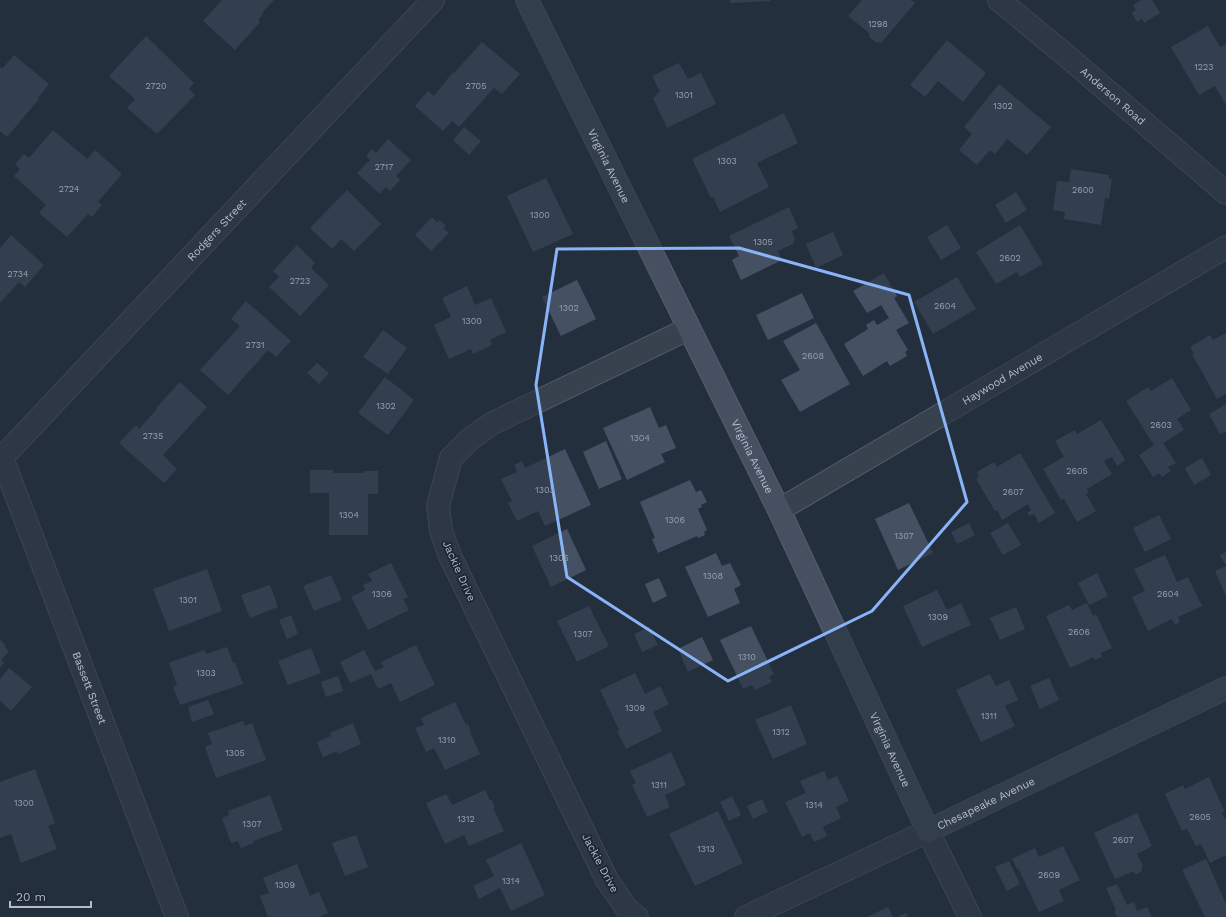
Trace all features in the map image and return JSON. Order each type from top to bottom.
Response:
[{"type":"street","name":"Rodgers Street","points":[[1,459],[433,0]]},
{"type":"street","name":"Virginia Avenue","points":[[527,0],[688,329],[779,510],[928,831],[970,917]]},
{"type":"street","name":"Anderson Road","points":[[999,0],[1069,58],[1226,194]]},
{"type":"street","name":"Haywood Avenue","points":[[779,510],[1226,247]]},
{"type":"street","name":"Jackie Drive","points":[[637,917],[627,909],[607,880],[582,830],[450,556],[441,531],[438,505],[451,458],[469,440],[490,424],[688,329]]},
{"type":"street","name":"Bassett Street","points":[[1,459],[177,917]]},
{"type":"street","name":"Chesapeake Avenue","points":[[746,917],[1226,688]]},
{"type":"highlighted area","points":[[739,248],[909,295],[967,502],[872,611],[728,681],[567,577],[536,385],[557,249]]},
{"type":"building","points":[[222,0],[274,0],[262,13],[263,14],[258,20],[260,22],[235,50],[203,21]]},
{"type":"building","points":[[730,0],[770,0],[770,1],[730,3]]},
{"type":"building","points":[[862,0],[911,0],[915,3],[881,43],[875,42],[869,37],[869,33],[848,16]]},
{"type":"building","points":[[1141,0],[1152,0],[1160,13],[1144,23],[1142,19],[1137,22],[1132,13],[1136,10],[1133,5]]},
{"type":"building","points":[[1208,26],[1220,47],[1226,44],[1226,105],[1215,86],[1199,95],[1171,47]]},
{"type":"building","points":[[146,36],[194,83],[189,89],[195,95],[157,134],[127,108],[135,99],[109,76]]},
{"type":"building","points":[[947,40],[986,73],[963,102],[938,81],[925,97],[910,85]]},
{"type":"building","points":[[482,42],[520,74],[502,94],[494,88],[459,127],[452,121],[443,131],[415,106],[428,91],[434,96],[453,72],[454,73]]},
{"type":"building","points":[[14,55],[49,84],[38,98],[39,99],[7,137],[0,131],[0,67],[2,69]]},
{"type":"building","points":[[679,63],[688,79],[701,73],[716,104],[667,128],[653,98],[660,92],[652,76]]},
{"type":"building","points":[[999,84],[1051,127],[1027,155],[1007,139],[995,154],[990,150],[977,165],[959,150],[972,134],[964,127]]},
{"type":"building","points":[[784,113],[798,143],[757,163],[769,187],[720,212],[713,197],[711,198],[692,159]]},
{"type":"building","points":[[464,127],[481,141],[469,155],[453,140]]},
{"type":"building","points":[[53,130],[87,159],[95,150],[122,174],[98,202],[102,205],[92,217],[88,214],[67,237],[39,213],[46,205],[14,176],[20,169],[15,164],[24,154],[29,158]]},
{"type":"building","points":[[388,139],[411,160],[396,176],[400,180],[390,191],[386,187],[380,194],[357,173],[370,160],[366,156],[372,149],[376,153]]},
{"type":"building","points":[[1071,169],[1109,175],[1109,179],[1112,179],[1109,199],[1105,198],[1101,225],[1064,219],[1065,212],[1053,210],[1057,181],[1069,182]]},
{"type":"building","points":[[546,178],[573,234],[533,252],[507,196]]},
{"type":"building","points":[[347,190],[381,224],[354,251],[341,239],[332,249],[310,228]]},
{"type":"building","points":[[1016,192],[1027,210],[1006,223],[995,205]]},
{"type":"building","points":[[789,207],[798,228],[792,231],[795,240],[793,244],[778,251],[782,260],[741,280],[732,260],[739,256],[729,236]]},
{"type":"building","points":[[432,217],[437,222],[440,220],[446,226],[443,228],[449,233],[431,251],[415,235]]},
{"type":"building","points":[[947,225],[961,248],[941,260],[927,237]]},
{"type":"building","points":[[1020,225],[1043,264],[1020,277],[1017,272],[996,284],[976,252]]},
{"type":"building","points":[[833,232],[843,255],[816,268],[806,244]]},
{"type":"building","points":[[11,235],[44,265],[25,287],[19,282],[0,303],[0,248]]},
{"type":"building","points":[[297,245],[315,263],[311,268],[329,285],[300,316],[269,287],[279,277],[273,271]]},
{"type":"building","points":[[884,273],[897,296],[894,298],[909,323],[896,330],[908,350],[905,352],[907,356],[890,366],[887,361],[863,376],[844,344],[868,329],[866,325],[874,320],[877,325],[889,318],[881,305],[867,313],[853,291]]},
{"type":"building","points":[[957,277],[976,309],[933,334],[914,302]]},
{"type":"building","points":[[577,280],[596,319],[561,336],[542,297]]},
{"type":"building","points":[[467,286],[475,305],[491,298],[506,332],[490,340],[492,345],[473,354],[471,349],[449,359],[434,325],[451,317],[442,298]]},
{"type":"building","points":[[802,293],[814,318],[768,340],[756,315]]},
{"type":"building","points":[[246,301],[291,341],[276,357],[268,350],[228,395],[200,370],[240,326],[231,319]]},
{"type":"building","points":[[816,323],[850,384],[800,412],[781,380],[800,370],[783,341]]},
{"type":"building","points":[[383,330],[407,348],[388,374],[363,357]]},
{"type":"building","points":[[1226,333],[1226,394],[1217,399],[1192,354],[1194,353],[1190,347],[1210,335],[1213,340]]},
{"type":"building","points":[[317,363],[329,373],[319,384],[307,373]]},
{"type":"building","points":[[385,377],[414,400],[388,435],[358,413]]},
{"type":"building","points":[[1172,378],[1191,410],[1177,419],[1184,430],[1163,443],[1176,463],[1168,467],[1171,471],[1162,477],[1159,473],[1153,477],[1139,455],[1154,445],[1126,401],[1148,387],[1151,391]]},
{"type":"building","points":[[180,382],[207,407],[163,455],[177,469],[164,483],[119,443],[136,425],[139,429]]},
{"type":"building","points":[[1226,404],[1226,431],[1220,434],[1209,414]]},
{"type":"building","points":[[650,407],[659,428],[666,425],[676,448],[661,454],[665,462],[627,480],[603,428]]},
{"type":"building","points":[[1101,420],[1125,460],[1117,466],[1112,457],[1104,461],[1112,474],[1087,489],[1089,493],[1086,494],[1096,511],[1077,522],[1064,499],[1061,500],[1043,469],[1064,457],[1055,441],[1075,430],[1077,434]]},
{"type":"building","points":[[606,441],[622,479],[599,489],[583,452]]},
{"type":"building","points":[[565,449],[591,505],[545,526],[538,511],[517,521],[508,503],[512,501],[501,479],[517,472],[514,465],[522,461],[525,468]]},
{"type":"building","points":[[1020,453],[1055,513],[1039,523],[1034,514],[1030,516],[1027,513],[1031,510],[1028,504],[1002,520],[976,479],[979,477],[977,472],[994,462],[997,467]]},
{"type":"building","points":[[1202,458],[1211,475],[1194,485],[1185,468]]},
{"type":"building","points":[[310,470],[333,470],[333,473],[364,473],[364,471],[378,471],[378,494],[368,494],[368,535],[329,535],[329,493],[310,493]]},
{"type":"building","points":[[690,480],[696,492],[701,490],[707,502],[701,505],[702,507],[698,509],[707,530],[704,532],[705,535],[698,538],[697,536],[658,553],[652,539],[655,538],[640,502]]},
{"type":"building","points":[[909,503],[933,553],[898,570],[875,519]]},
{"type":"building","points":[[1159,515],[1171,539],[1145,552],[1133,528]]},
{"type":"building","points":[[969,523],[975,535],[957,544],[951,532]]},
{"type":"building","points":[[1008,523],[1021,545],[1003,555],[990,533]]},
{"type":"building","points":[[567,529],[586,570],[551,587],[532,546]]},
{"type":"building","points":[[1226,552],[1226,566],[1220,555]]},
{"type":"building","points":[[716,553],[722,566],[730,563],[741,585],[734,589],[740,603],[708,617],[685,567]]},
{"type":"building","points":[[1165,555],[1177,582],[1188,577],[1202,606],[1178,617],[1180,622],[1175,625],[1172,619],[1148,631],[1132,597],[1145,591],[1134,569]]},
{"type":"building","points":[[391,563],[408,597],[403,599],[409,610],[368,630],[351,597],[365,590],[363,585],[372,581],[368,574]]},
{"type":"building","points":[[1226,566],[1226,596],[1215,571]]},
{"type":"building","points":[[207,569],[222,611],[169,631],[153,589]]},
{"type":"building","points":[[1097,573],[1108,596],[1089,605],[1078,583]]},
{"type":"building","points":[[331,575],[342,600],[314,611],[303,586]]},
{"type":"building","points":[[659,578],[667,596],[653,603],[645,584]]},
{"type":"building","points":[[270,585],[278,607],[250,618],[241,595]]},
{"type":"building","points":[[937,590],[947,610],[961,603],[971,625],[922,647],[903,606]]},
{"type":"building","points":[[1087,603],[1093,616],[1096,614],[1112,648],[1101,653],[1102,657],[1095,660],[1094,657],[1070,668],[1046,616],[1069,605],[1072,610]]},
{"type":"building","points":[[589,606],[609,646],[577,662],[557,621]]},
{"type":"building","points":[[1016,607],[1025,629],[1000,640],[990,618]]},
{"type":"building","points":[[291,615],[298,634],[287,639],[279,620]]},
{"type":"building","points":[[751,626],[774,674],[769,677],[772,682],[755,690],[752,685],[743,689],[720,640]]},
{"type":"building","points":[[649,627],[658,645],[642,652],[634,634]]},
{"type":"building","points":[[702,637],[713,660],[688,672],[678,649]]},
{"type":"building","points":[[0,640],[6,645],[4,646],[9,651],[1,660],[4,663],[0,668]]},
{"type":"building","points":[[416,645],[435,685],[400,702],[391,683],[378,689],[371,674],[350,683],[340,662],[364,650],[375,671],[384,667],[381,662]]},
{"type":"building","points":[[227,647],[233,663],[235,662],[243,684],[180,705],[173,687],[177,685],[169,663],[204,650],[206,654]]},
{"type":"building","points":[[311,648],[321,673],[288,685],[278,661]]},
{"type":"building","points":[[9,668],[32,687],[11,711],[0,701],[0,679]]},
{"type":"building","points":[[635,673],[645,694],[660,686],[669,704],[653,712],[662,731],[626,749],[617,731],[619,730],[600,690]]},
{"type":"building","points":[[990,674],[996,686],[1009,680],[1018,700],[1005,706],[1015,726],[981,742],[956,690]]},
{"type":"building","points":[[338,676],[343,691],[326,697],[321,682]]},
{"type":"building","points":[[1049,678],[1059,700],[1040,709],[1030,686]]},
{"type":"building","points":[[208,700],[214,714],[192,722],[188,707]]},
{"type":"building","points":[[455,702],[466,725],[468,724],[480,754],[445,770],[434,748],[426,752],[415,728],[424,725],[421,718]]},
{"type":"building","points":[[791,705],[807,744],[773,759],[755,720]]},
{"type":"building","points":[[243,721],[245,726],[252,723],[266,760],[216,778],[205,747],[212,744],[208,733]]},
{"type":"building","points":[[353,723],[361,744],[338,754],[337,751],[323,757],[317,742],[331,736],[330,733]]},
{"type":"building","points":[[671,752],[686,785],[665,795],[670,807],[647,817],[632,785],[636,783],[630,771]]},
{"type":"building","points":[[35,769],[55,823],[48,826],[57,849],[21,863],[11,834],[0,838],[0,782]]},
{"type":"building","points":[[824,771],[828,780],[837,776],[849,801],[836,807],[841,818],[823,827],[827,836],[814,842],[810,833],[802,837],[785,802],[806,793],[800,781]]},
{"type":"building","points":[[1209,777],[1225,812],[1222,813],[1226,820],[1226,855],[1210,863],[1201,844],[1196,846],[1187,829],[1182,831],[1165,794],[1183,785],[1185,789]]},
{"type":"building","points":[[485,790],[490,800],[492,800],[495,807],[493,808],[504,831],[469,846],[464,835],[445,844],[426,803],[446,794],[452,805]]},
{"type":"building","points":[[270,795],[283,830],[253,841],[254,843],[241,848],[238,841],[231,843],[222,818],[229,815],[228,811]]},
{"type":"building","points":[[732,796],[741,815],[729,821],[720,802]]},
{"type":"building","points":[[762,799],[768,812],[753,819],[747,806]]},
{"type":"building","points":[[718,811],[743,863],[695,886],[669,834]]},
{"type":"building","points":[[1137,813],[1152,846],[1137,854],[1143,866],[1141,867],[1142,871],[1135,875],[1134,871],[1115,879],[1094,833]]},
{"type":"building","points":[[356,835],[368,867],[345,876],[332,843]]},
{"type":"building","points":[[521,843],[545,895],[511,911],[500,888],[479,899],[473,886],[494,876],[486,860]]},
{"type":"building","points":[[1063,846],[1080,880],[1059,890],[1064,901],[1039,912],[1018,868],[1017,869],[1012,859],[1035,848],[1039,857]]},
{"type":"building","points":[[1206,859],[1226,904],[1226,917],[1205,917],[1182,870]]},
{"type":"building","points":[[1009,861],[1020,884],[1007,891],[995,867]]},
{"type":"building","points":[[297,864],[310,896],[319,892],[328,913],[319,917],[268,917],[260,896],[269,893],[263,878]]},
{"type":"building","points":[[1117,884],[1127,905],[1134,902],[1137,911],[1147,907],[1152,917],[1117,917],[1114,911],[1116,910],[1106,888]]},
{"type":"building","points":[[888,907],[893,917],[867,917]]},
{"type":"building","points":[[906,913],[908,917],[897,917]]}]
